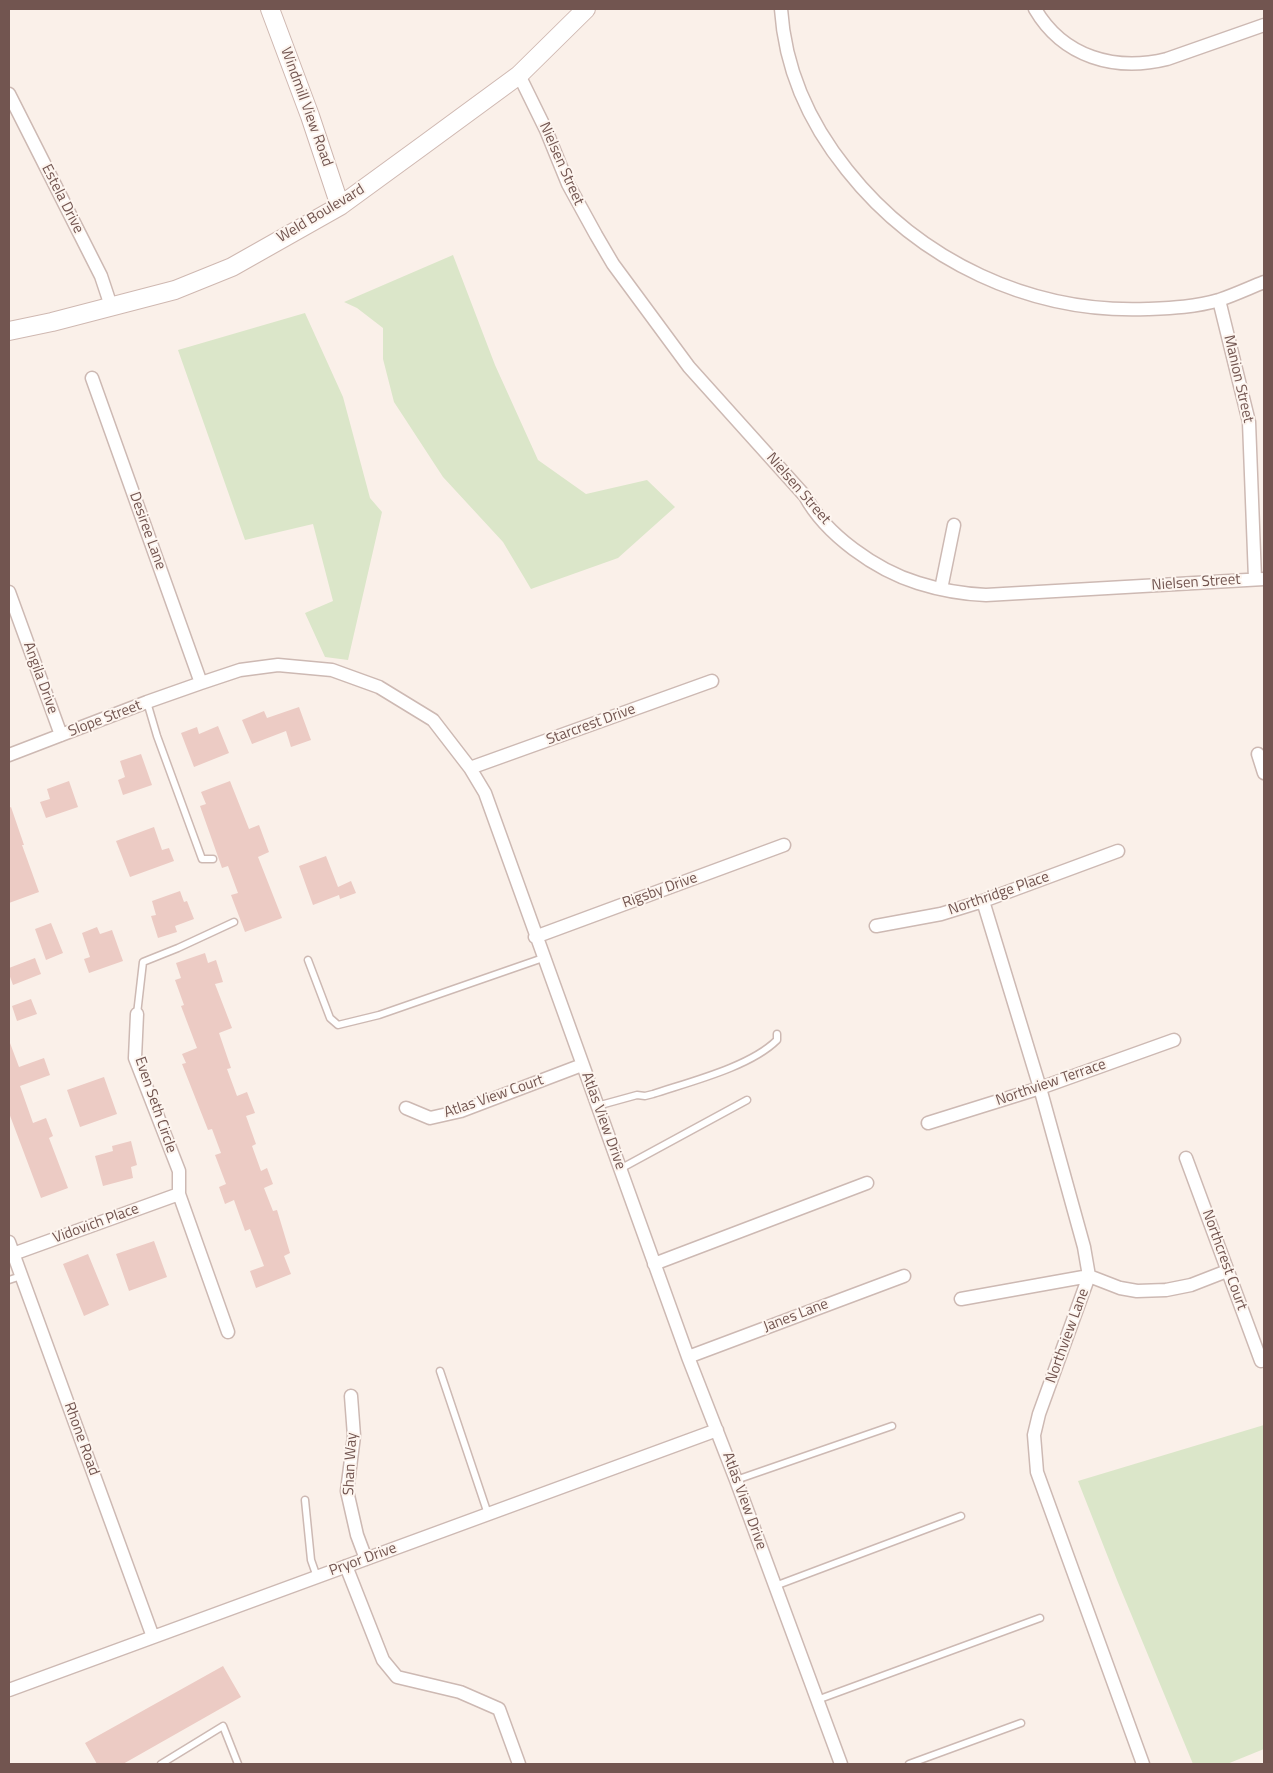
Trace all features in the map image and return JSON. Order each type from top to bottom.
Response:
[{"type":"main road","name":"Windmill View Road","points":[[270,9],[310,116],[340,206]]},
{"type":"main road","name":"Weld Boulevard","points":[[9,331],[52,322],[175,290],[232,267],[340,206],[520,75],[586,9]]},
{"type":"street","points":[[781,9],[786,46],[805,103],[824,138],[839,160],[874,201],[894,220],[937,252],[962,267],[1007,287],[1044,299],[1073,305],[1131,310],[1190,306],[1219,300],[1264,282]]},
{"type":"street","points":[[1035,9],[1048,27],[1073,48],[1103,61],[1119,64],[1143,64],[1167,60],[1264,25]]},
{"type":"street","name":"Nielsen Street","points":[[520,75],[546,130],[568,184],[613,264],[689,367],[805,496],[824,521],[857,551],[889,571],[918,583],[963,594],[986,595],[1260,579]]},
{"type":"street","name":"Estela Drive","points":[[9,94],[101,276],[111,306]]},
{"type":"street","name":"Manion Street","points":[[1219,300],[1249,422],[1260,579]]},
{"type":"street","name":"Desiree Lane","points":[[92,378],[201,683]]},
{"type":"street","points":[[941,589],[954,525]]},
{"type":"street","name":"Angila Drive","points":[[9,592],[61,735]]},
{"type":"street","name":"Atlas View Drive","points":[[201,683],[240,670],[278,665],[332,670],[379,687],[433,720],[470,768],[485,793],[688,1357],[736,1480],[841,1764]]},
{"type":"street","name":"Starcrest Drive","points":[[470,768],[712,681]]},
{"type":"street","name":"Slope Street","points":[[9,755],[201,683]]},
{"type":"street","points":[[1258,754],[1264,773]]},
{"type":"street","name":"Rigsby Drive","points":[[536,937],[784,845]]},
{"type":"street","name":"Northridge Place","points":[[876,926],[940,914],[983,901],[1118,851]]},
{"type":"street","name":"Northview Lane","points":[[983,901],[1040,1088],[1084,1247],[1089,1276],[1039,1414],[1034,1435],[1037,1472],[1143,1764]]},
{"type":"street","name":"Even Seth Circle","points":[[137,1014],[135,1058],[179,1171],[179,1194],[228,1332]]},
{"type":"street","name":"Northview Terrace","points":[[928,1123],[1040,1088],[1174,1040]]},
{"type":"street","name":"Atlas View Court","points":[[406,1108],[430,1118],[461,1111],[582,1066]]},
{"type":"street","name":"Northcrest Court","points":[[1186,1158],[1261,1361]]},
{"type":"street","points":[[654,1264],[866,1183]]},
{"type":"street","name":"Vidovich Place","points":[[11,1248],[179,1194]]},
{"type":"street","name":"Rhone Road","points":[[11,1248],[15,1278],[153,1637]]},
{"type":"street","points":[[961,1299],[1089,1276],[1120,1288],[1154,1291],[1191,1285],[1227,1271]]},
{"type":"street","name":"Janes Lane","points":[[688,1357],[904,1276]]},
{"type":"street","name":"Shan Way","points":[[351,1396],[354,1436],[347,1491],[357,1535],[366,1559]]},
{"type":"street","name":"Pryor Drive","points":[[9,1690],[717,1430]]},
{"type":"street","points":[[346,1566],[383,1660],[392,1671],[398,1677],[460,1692],[499,1709],[518,1764]]},
{"type":"lane","points":[[147,702],[157,736],[202,859],[213,859]]},
{"type":"lane","points":[[137,1014],[143,962],[234,922]]},
{"type":"lane","points":[[308,960],[330,1018],[338,1025],[379,1015],[543,958]]},
{"type":"lane","points":[[597,1106],[637,1095],[653,1094],[732,1066],[768,1049],[777,1040],[777,1034]]},
{"type":"lane","points":[[620,1169],[747,1100]]},
{"type":"lane","points":[[440,1371],[488,1514]]},
{"type":"lane","points":[[736,1480],[892,1426]]},
{"type":"lane","points":[[305,1500],[311,1560],[317,1577]]},
{"type":"lane","points":[[775,1586],[962,1516]]},
{"type":"lane","points":[[817,1700],[1040,1618]]},
{"type":"lane","points":[[909,1764],[1021,1723]]},
{"type":"lane","points":[[160,1764],[224,1726],[238,1764]]},
{"type":"green space","points":[[453,255],[495,365],[538,460],[586,494],[647,480],[675,507],[618,558],[531,589],[503,542],[443,477],[394,402],[383,359],[383,328],[357,308],[344,302]]},
{"type":"green space","points":[[305,313],[343,397],[370,498],[382,512],[348,660],[325,657],[305,613],[333,601],[313,524],[245,540],[178,350]]},
{"type":"green space","points":[[1264,1425],[1264,1749],[1227,1764],[1193,1764],[1078,1481]]},
{"type":"building","points":[[299,707],[311,740],[291,747],[286,731],[252,744],[242,720],[264,711],[267,718]]},
{"type":"building","points":[[218,726],[229,753],[194,767],[181,733],[197,727],[199,734]]},
{"type":"building","points":[[141,754],[152,785],[123,795],[118,780],[125,777],[120,761]]},
{"type":"building","points":[[69,781],[78,807],[46,818],[40,802],[50,799],[47,789]]},
{"type":"building","points":[[230,781],[249,829],[259,825],[269,852],[258,857],[282,918],[245,932],[231,895],[238,893],[228,866],[222,868],[200,806],[206,804],[201,792]]},
{"type":"building","points":[[11,807],[39,892],[9,903],[9,808]]},
{"type":"building","points":[[154,827],[162,850],[169,848],[174,861],[130,877],[116,841]]},
{"type":"building","points":[[326,856],[338,887],[351,881],[356,893],[340,899],[339,895],[313,905],[299,866]]},
{"type":"building","points":[[180,891],[184,902],[187,901],[194,919],[175,926],[177,932],[158,938],[151,916],[156,915],[152,901]]},
{"type":"building","points":[[51,923],[63,953],[46,960],[35,929]]},
{"type":"building","points":[[97,927],[100,934],[112,930],[123,961],[89,973],[84,959],[90,957],[82,933]]},
{"type":"building","points":[[205,953],[208,963],[216,960],[223,982],[215,984],[232,1028],[219,1033],[231,1068],[227,1069],[237,1096],[247,1092],[255,1113],[246,1116],[256,1144],[252,1146],[261,1171],[267,1168],[273,1184],[264,1188],[273,1211],[277,1210],[290,1253],[284,1256],[291,1274],[256,1288],[250,1271],[264,1266],[250,1229],[245,1231],[234,1200],[225,1204],[219,1187],[226,1184],[215,1155],[221,1153],[212,1129],[208,1130],[182,1064],[186,1063],[182,1054],[197,1048],[181,1006],[184,1005],[175,980],[181,978],[176,963]]},
{"type":"building","points":[[35,958],[41,974],[13,985],[9,968]]},
{"type":"building","points":[[31,999],[37,1014],[17,1021],[12,1006]]},
{"type":"building","points":[[9,1043],[19,1067],[44,1058],[50,1075],[20,1086],[33,1123],[46,1118],[53,1136],[49,1138],[68,1188],[41,1198],[9,1113]]},
{"type":"building","points":[[104,1077],[117,1114],[80,1127],[67,1090]]},
{"type":"building","points":[[131,1141],[137,1165],[131,1167],[133,1178],[103,1186],[95,1156],[113,1151],[112,1146]]},
{"type":"building","points":[[154,1241],[167,1277],[129,1291],[116,1254]]},
{"type":"building","points":[[88,1254],[109,1305],[84,1316],[63,1264]]},
{"type":"building","points":[[223,1666],[241,1697],[123,1764],[97,1764],[85,1743]]}]
